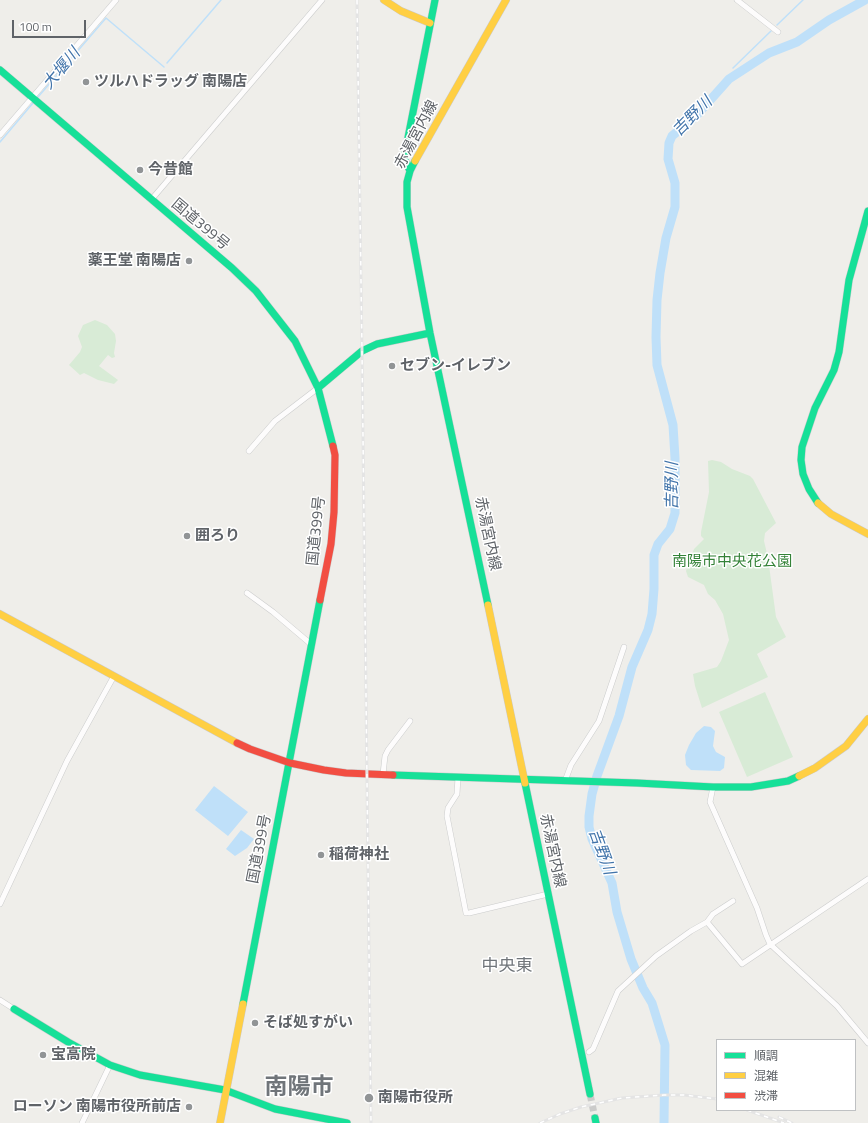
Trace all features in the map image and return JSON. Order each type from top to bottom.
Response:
[{"type":"main road","points":[[384,0],[401,11],[430,23]]},
{"type":"main road","points":[[410,171],[404,158],[435,0]]},
{"type":"main road","name":"赤湯宮内線","points":[[506,0],[410,171],[407,182],[407,208],[430,333],[590,1094]]},
{"type":"main road","name":"国道399号","points":[[0,70],[232,268],[256,291],[295,341],[318,388],[332,438],[335,455],[334,512],[331,544],[290,763],[225,1090],[220,1123]]},
{"type":"main road","points":[[868,211],[849,280],[839,352],[834,370],[810,421],[802,447],[800,460],[803,474],[809,489],[817,502],[831,514],[868,534]]},
{"type":"main road","points":[[318,388],[362,350],[377,344],[430,333]]},
{"type":"main road","points":[[0,614],[224,737],[250,749],[290,763],[324,770],[458,777],[713,787],[751,787],[788,781],[801,776],[826,761],[846,746],[868,719]]},
{"type":"main road","points":[[14,1009],[68,1042],[110,1065],[140,1075],[225,1090],[275,1109],[347,1123]]},
{"type":"street","points":[[0,135],[116,0]]},
{"type":"street","points":[[151,200],[322,0]]},
{"type":"street","points":[[737,0],[778,32]]},
{"type":"street","points":[[248,452],[275,421],[318,388]]},
{"type":"street","points":[[247,593],[273,612],[312,645]]},
{"type":"street","points":[[566,781],[571,765],[599,721],[624,647]]},
{"type":"street","points":[[0,904],[67,761],[114,676]]},
{"type":"street","points":[[384,774],[385,756],[410,721]]},
{"type":"street","points":[[458,777],[457,794],[448,808],[446,816],[467,913],[548,894]]},
{"type":"street","points":[[713,787],[710,802],[757,908],[770,944],[836,1006],[868,1043]]},
{"type":"street","points":[[707,922],[742,964],[868,879]]},
{"type":"street","points":[[589,1052],[593,1049],[618,991],[623,985],[656,956],[707,922],[714,914],[733,901]]},
{"type":"street","points":[[0,1000],[14,1009]]},
{"type":"street","points":[[82,1123],[110,1065]]},
{"type":"green space","points":[[95,320],[107,325],[115,334],[115,357],[112,358],[108,355],[99,366],[118,380],[114,384],[98,380],[84,373],[80,375],[69,365],[80,352],[82,347],[78,336],[83,325]]},
{"type":"green space","name":"南陽市中央花公園","points":[[712,460],[721,462],[732,469],[750,476],[776,523],[765,533],[764,541],[768,558],[776,617],[786,637],[757,654],[768,677],[702,708],[693,674],[717,667],[721,661],[729,640],[723,614],[715,600],[708,594],[704,585],[688,577],[686,571],[694,549],[704,539],[701,536],[701,532],[709,492],[708,461]]},
{"type":"green space","points":[[765,692],[793,757],[747,777],[719,712]]},
{"type":"water","points":[[704,726],[711,727],[715,731],[713,746],[716,752],[725,757],[724,768],[720,771],[691,770],[686,765],[685,755],[689,745],[696,733]]},
{"type":"water","points":[[214,786],[248,812],[228,836],[195,810]]},
{"type":"water","points":[[241,830],[254,839],[247,848],[235,856],[226,849]]},
{"type":"waterway","name":"大堰川","points":[[167,63],[221,0]]},
{"type":"waterway","points":[[777,25],[803,0]]},
{"type":"waterway","name":"吉野川","points":[[664,1123],[665,1045],[652,1003],[643,988],[631,959],[617,912],[612,883],[592,839],[589,827],[589,816],[592,794],[597,776],[619,716],[632,667],[648,630],[652,614],[654,555],[658,544],[670,529],[675,513],[675,458],[673,425],[657,365],[656,337],[657,300],[660,273],[666,238],[675,207],[675,183],[668,159],[669,143],[672,136],[696,116],[729,79],[769,53],[797,42],[829,20],[865,0]]},
{"type":"waterway","name":"大堰川","points":[[38,97],[106,18],[164,67]]},
{"type":"waterway","points":[[733,68],[771,31]]},
{"type":"waterway","name":"大堰川","points":[[0,142],[33,103]]},
{"type":"tunnel","points":[[590,1094],[595,1118]]},
{"type":"railway","points":[[357,0],[371,1123]]},
{"type":"railway","points":[[540,1123],[581,1107],[622,1098],[684,1095],[716,1099]]},
{"type":"railway","points":[[750,1111],[784,1123]]},
{"type":"railway","points":[[779,1117],[792,1123]]},
{"type":"traffic: fast","points":[[410,171],[404,158],[435,0]]},
{"type":"traffic: fast","points":[[0,70],[232,268],[256,291],[295,341],[318,388],[333,446]]},
{"type":"traffic: fast","points":[[415,161],[407,182],[407,207],[430,333],[488,605]]},
{"type":"traffic: fast","points":[[818,503],[809,489],[803,474],[801,460],[802,447],[815,408],[834,370],[839,352],[849,280],[868,211]]},
{"type":"traffic: fast","points":[[318,388],[362,351],[377,344],[430,333]]},
{"type":"traffic: fast","points":[[243,1004],[320,600]]},
{"type":"traffic: fast","points":[[393,775],[713,787],[751,787],[788,781],[799,776]]},
{"type":"traffic: fast","points":[[525,783],[590,1094]]},
{"type":"traffic: fast","points":[[14,1009],[68,1042],[110,1065],[140,1075],[225,1090],[275,1109],[347,1123]]},
{"type":"traffic: fast","points":[[595,1118],[596,1123]]},
{"type":"traffic: slow","points":[[384,0],[401,11],[430,23]]},
{"type":"traffic: slow","points":[[415,161],[506,0]]},
{"type":"traffic: slow","points":[[818,503],[831,514],[868,534]]},
{"type":"traffic: slow","points":[[488,605],[525,783]]},
{"type":"traffic: slow","points":[[0,614],[237,743]]},
{"type":"traffic: slow","points":[[799,776],[815,768],[846,746],[868,719]]},
{"type":"traffic: slow","points":[[220,1123],[243,1004]]},
{"type":"traffic: jam","points":[[320,600],[331,544],[334,512],[335,455],[333,446]]},
{"type":"traffic: jam","points":[[237,743],[290,763],[324,770],[346,773],[393,775]]},
{"type":"place","name":"ツルハドラッグ 南陽店","points":[[86,82]]},
{"type":"place","name":"今昔館","points":[[140,170]]},
{"type":"place","name":"薬王堂 南陽店","points":[[189,261]]},
{"type":"place","name":"セブン-イレブン","points":[[392,366]]},
{"type":"place","name":"囲ろり","points":[[187,536]]},
{"type":"place","name":"稲荷神社","points":[[321,855]]},
{"type":"place","name":"そば処すがい","points":[[255,1023]]},
{"type":"place","name":"宝高院","points":[[43,1055]]},
{"type":"place","name":"南陽市役所","points":[[369,1098]]},
{"type":"place","name":"ローソン 南陽市役所前店","points":[[189,1107]]},
{"type":"district","name":"中央東","points":[[507,967]]},
{"type":"district","name":"南陽市","points":[[299,1088]]}]
